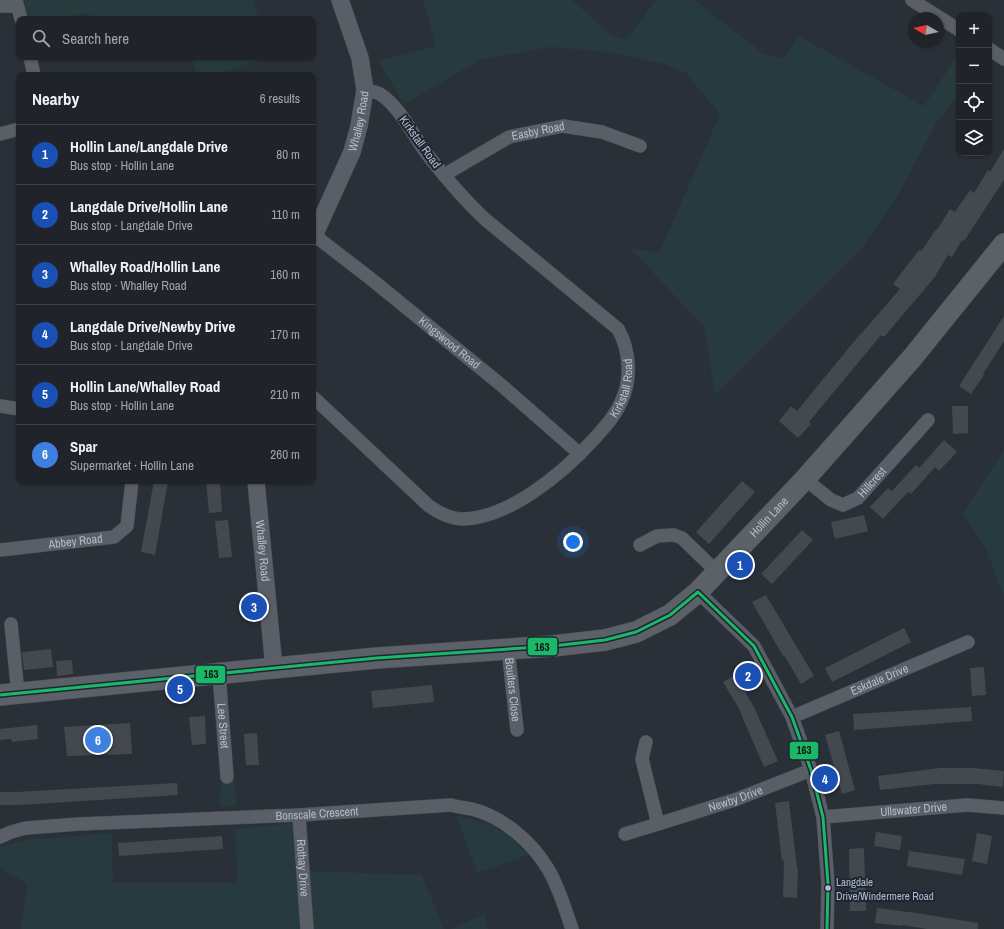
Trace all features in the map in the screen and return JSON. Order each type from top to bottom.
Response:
[{"type":"main road","name":"Hollin Lane","points":[[9,694],[377,658],[508,649],[605,640],[636,632],[670,614],[698,592],[717,572],[805,479],[912,358],[1004,244]]},
{"type":"street","name":"Whalley Road","points":[[316,230],[352,152],[360,126],[366,90],[360,58],[340,0]]},
{"type":"street","points":[[912,0],[956,28]]},
{"type":"street","points":[[0,6],[17,3],[20,16]]},
{"type":"street","points":[[992,51],[1004,59]]},
{"type":"street","points":[[31,60],[33,72]]},
{"type":"street","name":"Kirkstall Road","points":[[316,400],[429,506],[439,513],[462,519],[479,517],[515,503],[547,483],[580,454],[604,428],[622,402],[627,379],[627,358],[623,339],[618,329],[471,206],[413,136],[401,115],[380,94],[366,90]]},
{"type":"street","name":"Easby Road","points":[[444,175],[509,137],[563,126],[602,132],[640,146]]},
{"type":"street","points":[[0,134],[16,130]]},
{"type":"street","name":"Kingswood Road","points":[[316,238],[370,279],[500,384],[580,454]]},
{"type":"street","points":[[0,406],[16,409]]},
{"type":"street","name":"Hillcrest","points":[[805,479],[831,500],[843,505],[858,498],[928,420]]},
{"type":"street","name":"Abbey Road","points":[[0,550],[114,537],[127,526],[132,484]]},
{"type":"street","name":"Whalley Road","points":[[256,484],[274,668]]},
{"type":"street","points":[[640,545],[657,536],[674,535],[682,538],[717,572]]},
{"type":"street","points":[[698,592],[754,646],[792,717],[811,770],[823,817],[828,884],[827,929]]},
{"type":"street","points":[[9,694],[11,624]]},
{"type":"street","name":"Eskdale Drive","points":[[792,717],[968,642]]},
{"type":"street","name":"Boulters Close","points":[[508,649],[517,730]]},
{"type":"street","name":"Lee Street","points":[[219,674],[227,777]]},
{"type":"street","points":[[646,742],[642,760],[658,824]]},
{"type":"street","name":"Newby Drive","points":[[625,834],[737,799],[811,770]]},
{"type":"street","name":"Ullswater Drive","points":[[823,817],[967,805],[1004,808]]},
{"type":"street","name":"Bonscale Crescent","points":[[0,837],[26,828],[79,824],[299,815],[451,806],[474,810],[496,819],[513,830],[527,842],[548,869],[556,883],[572,929]]},
{"type":"street","name":"Rothay Drive","points":[[299,815],[307,925]]},
{"type":"green space","points":[[24,0],[253,0],[258,16],[90,16],[88,13],[74,16],[27,16]]},
{"type":"green space","points":[[423,0],[572,0],[610,34],[626,40],[656,0],[694,0],[764,54],[784,59],[799,36],[924,106],[956,58],[956,97],[935,125],[897,197],[863,247],[715,395],[704,327],[630,248],[659,254],[720,114],[685,72],[661,63],[609,52],[550,47],[480,60],[404,104],[378,61],[436,46]]},
{"type":"green space","points":[[193,60],[260,60],[226,72],[196,72]]},
{"type":"green space","points":[[1004,450],[1004,597],[985,547],[963,513]]},
{"type":"green space","points":[[235,781],[236,806],[220,807],[219,802],[223,782]]},
{"type":"green space","points":[[457,816],[488,823],[510,837],[529,855],[477,873]]},
{"type":"green space","points":[[304,822],[308,871],[422,875],[444,929],[21,929],[27,884],[0,868],[0,847],[26,840],[112,833],[113,883],[238,883],[235,829]]},
{"type":"green space","points":[[484,914],[488,929],[451,929]]},
{"type":"building","points":[[1004,149],[1004,180],[964,241],[962,240],[952,257],[948,255],[934,278],[884,337],[881,335],[809,422],[811,424],[798,438],[779,421],[791,406],[797,411],[861,333],[900,289],[893,284],[919,250],[921,251],[925,246],[950,209],[955,212],[970,190],[974,193],[988,170],[990,172]]},
{"type":"building","points":[[1004,316],[1004,341],[971,394],[959,386]]},
{"type":"building","points":[[952,406],[968,406],[968,433],[953,434]]},
{"type":"building","points":[[944,440],[957,452],[939,471],[935,467],[911,494],[908,492],[883,519],[870,507],[888,488],[892,491],[916,465],[919,468]]},
{"type":"building","points":[[742,481],[755,492],[709,544],[696,532]]},
{"type":"building","points":[[153,484],[167,484],[155,555],[141,552]]},
{"type":"building","points":[[206,484],[220,484],[222,512],[209,513]]},
{"type":"building","points":[[864,515],[868,531],[835,539],[831,522]]},
{"type":"building","points":[[228,520],[232,557],[219,558],[215,521]]},
{"type":"building","points":[[802,530],[813,540],[772,584],[761,574]]},
{"type":"building","points":[[766,595],[814,676],[801,684],[752,602]]},
{"type":"building","points":[[904,628],[911,642],[832,682],[825,668]]},
{"type":"building","points":[[51,649],[53,667],[24,670],[22,652]]},
{"type":"building","points":[[72,660],[73,674],[57,676],[56,661]]},
{"type":"building","points":[[984,667],[986,695],[972,696],[970,668]]},
{"type":"building","points":[[735,675],[754,707],[778,761],[764,767],[738,707],[723,682]]},
{"type":"building","points":[[432,685],[434,702],[373,708],[371,691]]},
{"type":"building","points":[[971,707],[972,721],[854,730],[853,714]]},
{"type":"building","points":[[205,716],[206,744],[192,745],[189,717]]},
{"type":"building","points":[[130,723],[132,754],[67,756],[64,727]]},
{"type":"building","points":[[37,725],[38,739],[12,742],[11,739],[0,740],[0,729]]},
{"type":"building","points":[[839,731],[855,790],[842,794],[825,735]]},
{"type":"building","points":[[257,733],[259,765],[246,765],[244,734]]},
{"type":"building","points":[[940,768],[973,768],[1004,771],[1003,787],[978,784],[934,784],[880,790],[878,776]]},
{"type":"building","points":[[177,783],[178,795],[0,805],[0,792]]},
{"type":"building","points":[[789,801],[798,869],[797,898],[783,897],[784,860],[782,861],[775,803]]},
{"type":"building","points":[[876,832],[902,836],[900,850],[874,846]]},
{"type":"building","points":[[977,833],[992,836],[987,864],[972,861]]},
{"type":"building","points":[[222,836],[223,849],[119,856],[118,843]]},
{"type":"building","points":[[864,848],[866,911],[850,911],[849,849]]},
{"type":"building","points":[[909,851],[965,859],[962,875],[907,866]]},
{"type":"building","points":[[877,908],[978,923],[978,929],[927,929],[875,923]]},
{"type":"transit line","name":"163","points":[[0,695],[377,658],[553,646],[605,640],[636,632],[670,615],[698,592],[754,646],[792,717],[811,770],[823,817],[828,884],[827,929]]},
{"type":"place","name":"Hollin Lane/Langdale Drive","points":[[740,565]]},
{"type":"place","name":"Whalley Road/Hollin Lane","points":[[254,607]]},
{"type":"place","name":"Langdale Drive/Hollin Lane","points":[[748,676]]},
{"type":"place","name":"Hollin Lane/Whalley Road","points":[[180,689]]},
{"type":"place","name":"Spar","points":[[98,740]]},
{"type":"place","name":"Langdale Drive/Newby Drive","points":[[825,779]]},
{"type":"place","name":"Langdale Drive/Windermere Road","points":[[828,888]]}]
